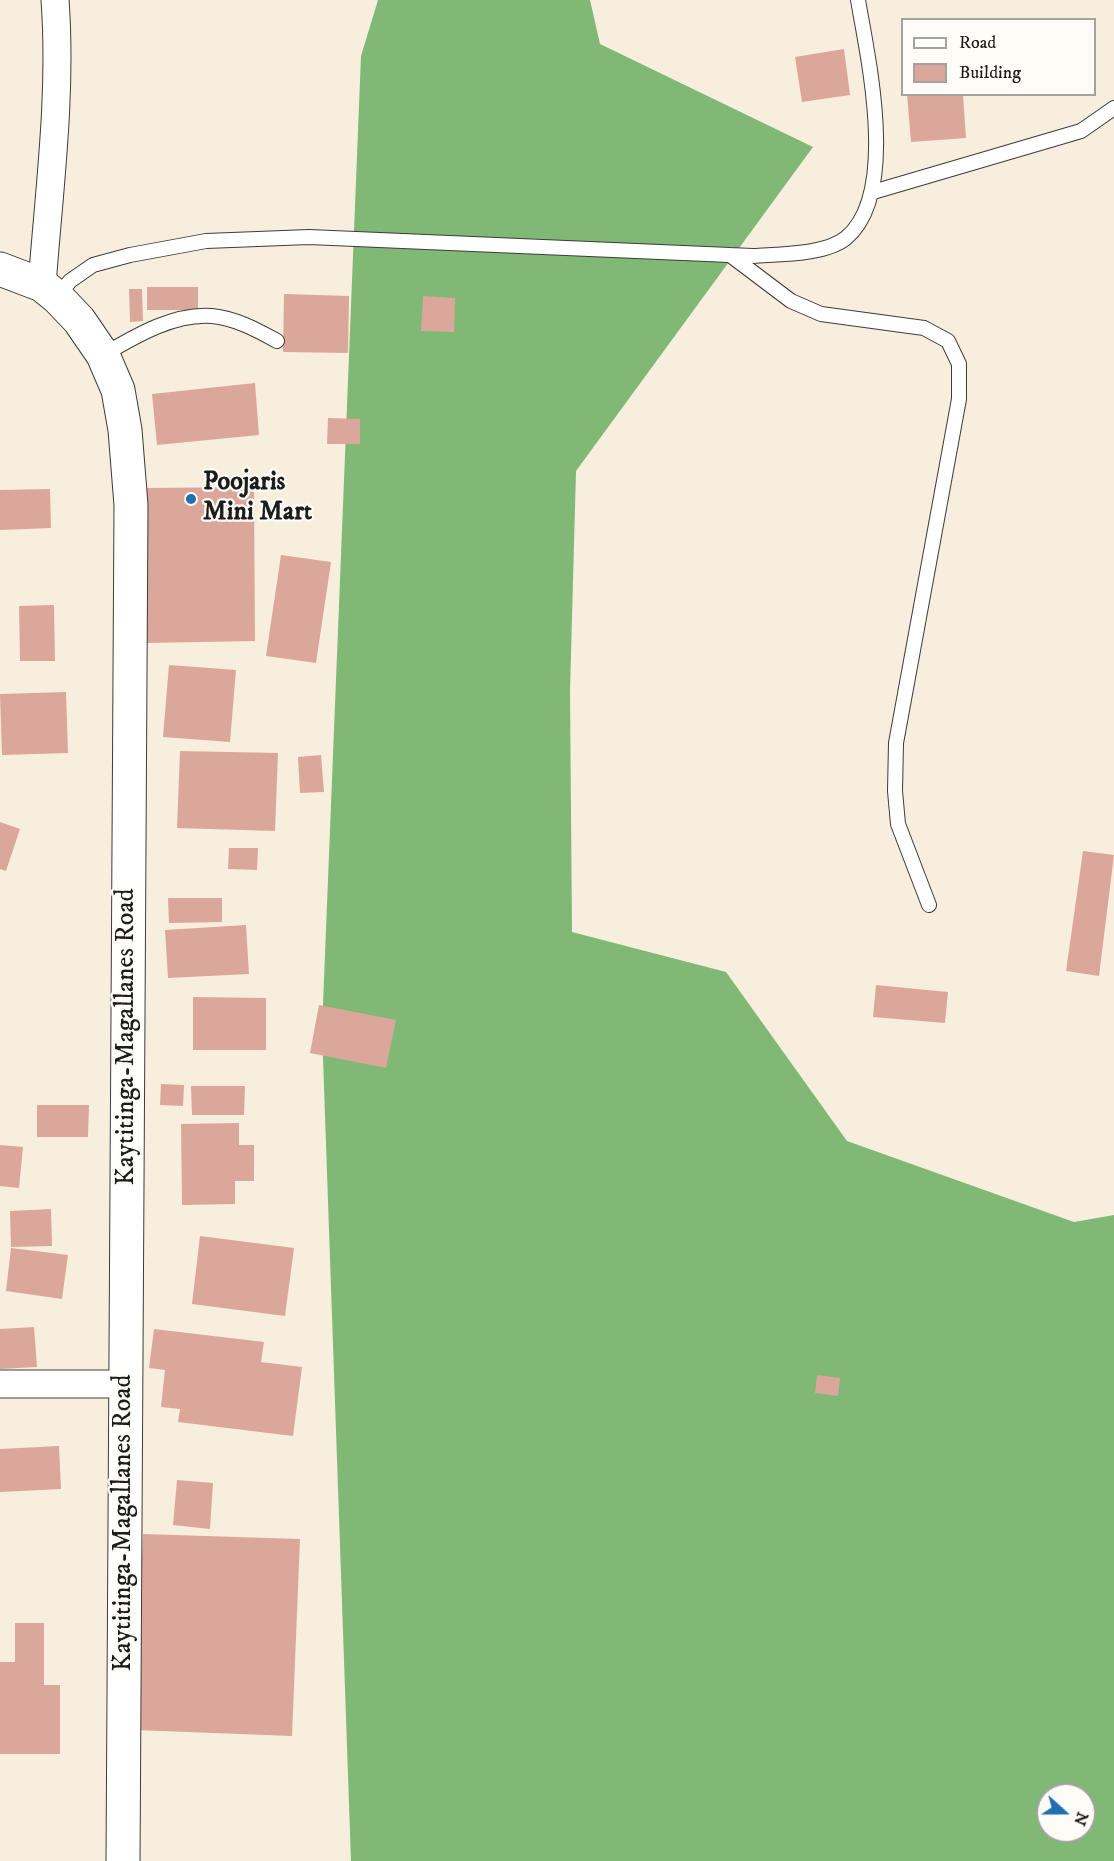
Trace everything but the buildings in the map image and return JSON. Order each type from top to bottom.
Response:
[{"type":"main road","name":"Kaytitinga-Magallanes Road","points":[[0,268],[49,291],[79,320],[103,356],[117,390],[124,430],[130,505],[123,1861]]},
{"type":"street","points":[[49,291],[58,34],[55,0]]},
{"type":"street","points":[[0,1384],[126,1384]]},
{"type":"lane","points":[[49,291],[70,281],[93,265],[130,255],[206,241],[309,237],[753,256],[816,251],[846,239],[863,217],[873,192],[876,161],[873,91],[858,0]]},
{"type":"lane","points":[[873,192],[1081,131],[1114,108]]},
{"type":"lane","points":[[730,255],[791,301],[820,314],[924,328],[948,341],[959,364],[960,399],[896,743],[895,791],[898,824],[929,905]]},
{"type":"lane","points":[[103,356],[141,333],[177,320],[212,316],[250,326],[277,341]]},
{"type":"green space","points":[[378,0],[590,0],[600,44],[813,147],[576,471],[570,691],[572,932],[726,972],[847,1141],[1074,1222],[1114,1215],[1114,1861],[351,1861],[322,1029],[361,56]]},
{"type":"place","name":"Poojaris Mini Mart","points":[[191,499]]}]
